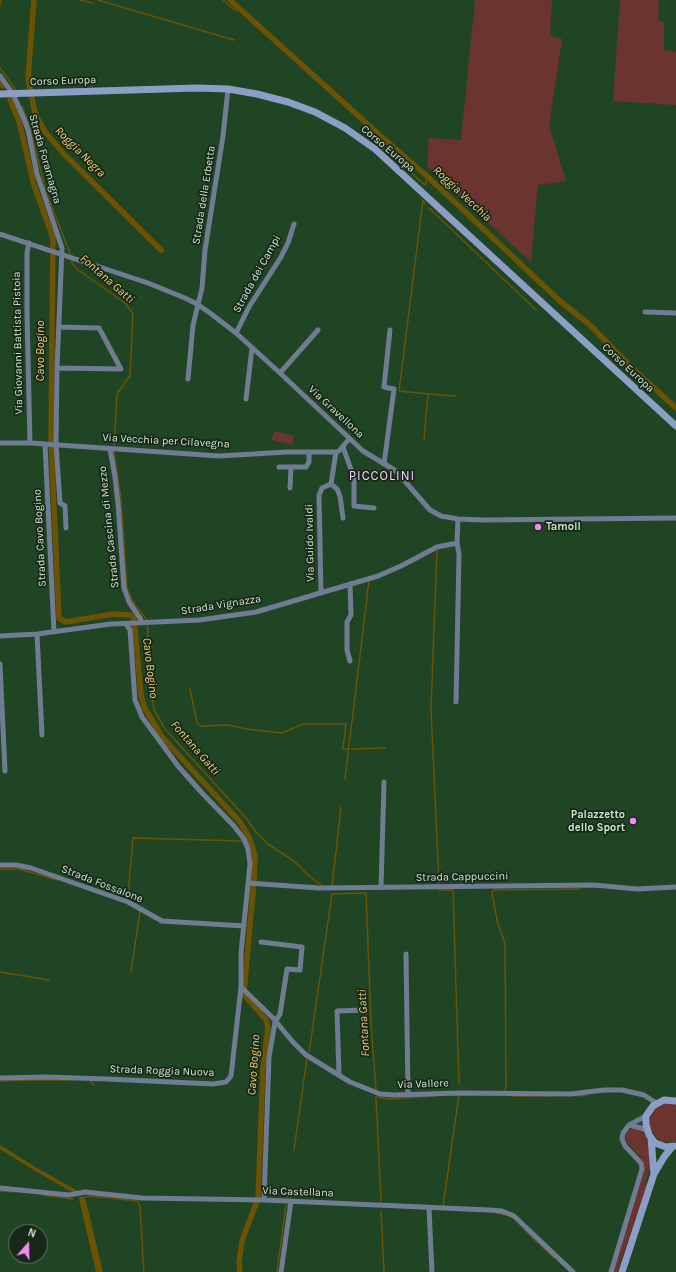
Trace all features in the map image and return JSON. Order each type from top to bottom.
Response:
[{"type":"main road","name":"Corso Europa","points":[[0,94],[197,88],[228,89],[257,94],[288,102],[315,112],[345,128],[375,150],[676,426]]},
{"type":"main road","points":[[654,1174],[651,1138],[647,1131],[646,1124],[648,1113],[658,1102],[664,1100],[676,1101]]},
{"type":"main road","points":[[651,1138],[661,1145],[674,1146]]},
{"type":"main road","points":[[622,1272],[654,1174],[664,1157],[674,1146]]},
{"type":"street","name":"Strada Foramagna","points":[[0,76],[13,94],[28,130],[36,174],[62,248],[60,253]]},
{"type":"street","name":"Strada della Erbetta","points":[[188,379],[193,325],[202,288],[205,250],[223,136],[228,89]]},
{"type":"street","name":"Strada dei Campi","points":[[236,333],[249,307],[281,257],[288,243],[294,224]]},
{"type":"street","name":"Via Gravellona","points":[[0,234],[72,257],[166,290],[197,304],[236,333],[362,451],[396,471],[430,510],[441,516],[458,519],[568,520],[676,518]]},
{"type":"street","name":"Via Giovanni Battista Pistoia","points":[[29,243],[27,252],[27,313],[30,443]]},
{"type":"street","points":[[60,253],[56,445],[60,503],[65,506],[66,528]]},
{"type":"street","points":[[645,312],[676,313]]},
{"type":"street","points":[[57,368],[121,369],[99,328],[59,327]]},
{"type":"street","points":[[280,373],[318,330]]},
{"type":"street","points":[[384,464],[394,389],[384,388],[390,330]]},
{"type":"street","points":[[246,399],[252,348]]},
{"type":"street","points":[[343,518],[338,489],[331,484],[336,452],[343,447],[349,439]]},
{"type":"street","name":"Via Vecchia per Cilavegna","points":[[0,443],[30,443],[219,456],[336,452]]},
{"type":"street","name":"Strada Cavo Bogino","points":[[45,444],[54,632]]},
{"type":"street","points":[[343,447],[354,478],[354,506],[374,508]]},
{"type":"street","name":"Strada Cascina di Mezzo","points":[[110,449],[118,503],[124,588],[129,602],[140,618],[138,623],[130,630],[135,700],[142,717],[178,766],[234,826],[244,839],[248,850],[250,864],[241,953],[241,987]]},
{"type":"street","points":[[279,467],[306,467],[309,462],[310,452]]},
{"type":"street","points":[[290,488],[291,467]]},
{"type":"street","name":"Via Guido Ivaldi","points":[[320,593],[319,495],[322,488],[331,484]]},
{"type":"street","points":[[456,702],[459,554],[458,519]]},
{"type":"street","name":"Strada Vignazza","points":[[0,636],[37,634],[111,624],[200,620],[256,612],[378,576],[437,547],[458,543]]},
{"type":"street","points":[[350,584],[351,615],[347,622],[347,650],[350,662]]},
{"type":"street","points":[[37,634],[42,735]]},
{"type":"street","points":[[0,664],[4,770]]},
{"type":"street","points":[[381,888],[384,782]]},
{"type":"street","name":"Strada Fossalone","points":[[0,865],[16,865],[31,868],[128,902],[162,920],[244,926]]},
{"type":"street","name":"Strada Cappuccini","points":[[248,882],[319,888],[594,886],[637,889],[676,887]]},
{"type":"street","points":[[261,942],[302,947],[300,970],[287,969],[280,1014],[275,1022],[269,1057],[263,1200]]},
{"type":"street","points":[[406,954],[408,1095]]},
{"type":"street","name":"Via Vallere","points":[[241,987],[306,1055],[350,1082],[380,1094],[570,1094],[604,1090],[622,1090],[644,1095],[653,1101],[658,1102]]},
{"type":"street","name":"Strada Roggia Nuova","points":[[0,1078],[46,1077],[213,1084],[226,1082],[229,1080],[232,1072],[241,987]]},
{"type":"street","points":[[339,1075],[337,1010],[366,1010]]},
{"type":"street","points":[[610,1272],[642,1169],[641,1163],[625,1146],[622,1138],[623,1133],[629,1125],[648,1113],[648,1101],[644,1095]]},
{"type":"street","points":[[629,1125],[647,1131]]},
{"type":"street","name":"Via Castellana","points":[[0,1188],[69,1195],[85,1192],[142,1198],[291,1201],[502,1211],[514,1216],[573,1272]]},
{"type":"street","points":[[281,1272],[291,1201]]},
{"type":"street","points":[[429,1208],[432,1272]]},
{"type":"shaded area","points":[[475,0],[552,0],[550,36],[562,39],[549,126],[566,181],[538,185],[531,262],[427,166],[429,138],[461,140]]},
{"type":"shaded area","points":[[620,0],[659,0],[658,20],[664,22],[664,50],[676,52],[676,105],[613,101]]},
{"type":"shaded area","points":[[274,431],[294,436],[292,445],[272,440]]},
{"type":"shaded area","points":[[668,1103],[676,1104],[676,1142],[663,1142],[658,1139],[649,1123],[653,1112],[657,1107]]},
{"type":"shaded area","points":[[632,1129],[637,1129],[644,1133],[651,1158],[651,1166],[645,1184],[647,1185],[617,1272],[613,1272],[643,1175],[644,1164],[642,1159],[625,1140],[627,1132]]},
{"type":"shaded area","points":[[0,1145],[78,1191],[74,1193],[35,1171],[0,1149]]},
{"type":"shaded area","points":[[83,1197],[86,1201],[103,1272],[96,1272],[79,1199]]},
{"type":"waterway","name":"Fontana Gatti","points":[[0,5],[1,0]]},
{"type":"waterway","name":"Roggia Negra","points":[[34,0],[28,78],[35,113],[45,132],[64,154],[161,250]]},
{"type":"waterway","name":"Fontana Gatti","points":[[80,0],[92,3]]},
{"type":"waterway","points":[[98,0],[234,40]]},
{"type":"waterway","points":[[223,0],[236,11]]},
{"type":"waterway","name":"Roggia Vecchia","points":[[230,0],[428,177],[561,302],[590,325],[631,367],[676,408]]},
{"type":"waterway","name":"Fontana Gatti","points":[[0,68],[15,89]]},
{"type":"waterway","name":"Cavo Bogino","points":[[0,83],[3,86]]},
{"type":"waterway","name":"Cavo Bogino","points":[[10,100],[19,121],[34,185],[53,238],[51,441],[59,618],[66,622],[113,614],[132,616],[134,619],[141,695],[144,707],[162,737],[240,822],[249,837],[255,855],[244,992],[245,996],[266,1020],[268,1027],[263,1069],[258,1198],[242,1241],[239,1262],[240,1272]]},
{"type":"waterway","name":"Fontana Gatti","points":[[22,106],[30,128],[46,192],[71,256]]},
{"type":"waterway","points":[[368,135],[425,185],[428,177]]},
{"type":"waterway","points":[[423,200],[399,391],[428,394],[424,441]]},
{"type":"waterway","points":[[423,200],[425,204]]},
{"type":"waterway","points":[[429,208],[535,309]]},
{"type":"waterway","name":"Fontana Gatti","points":[[72,259],[72,263],[77,269],[125,303],[133,314],[130,376],[117,395],[114,445]]},
{"type":"waterway","points":[[428,394],[455,396]]},
{"type":"waterway","name":"Fontana Gatti","points":[[114,452],[121,499],[127,589],[133,602],[147,620],[154,710],[165,729],[246,818],[256,832],[268,844],[294,861],[322,886]]},
{"type":"waterway","points":[[437,551],[431,708],[439,884]]},
{"type":"waterway","points":[[345,779],[369,581]]},
{"type":"waterway","points":[[190,689],[197,723],[201,726],[228,725],[246,729],[282,733],[303,724],[346,724],[343,749],[348,749]]},
{"type":"waterway","points":[[351,749],[386,748]]},
{"type":"waterway","points":[[332,886],[341,807]]},
{"type":"waterway","points":[[128,897],[133,838],[242,841]]},
{"type":"waterway","points":[[0,869],[19,869],[57,880]]},
{"type":"waterway","points":[[505,1092],[505,944],[497,920],[492,892],[494,890],[580,889]]},
{"type":"waterway","points":[[439,890],[453,890],[459,1084]]},
{"type":"waterway","name":"Fontana Gatti","points":[[309,1053],[332,894],[366,893],[371,1022],[376,1090]]},
{"type":"waterway","points":[[131,972],[140,911]]},
{"type":"waterway","points":[[0,972],[49,980]]},
{"type":"waterway","points":[[294,1150],[307,1058]]},
{"type":"waterway","points":[[0,1081],[72,1080]]},
{"type":"waterway","points":[[90,1081],[94,1085]]},
{"type":"waterway","points":[[443,1206],[459,1095]]},
{"type":"waterway","points":[[577,1096],[587,1095]]},
{"type":"waterway","points":[[376,1097],[390,1099],[434,1096]]},
{"type":"waterway","points":[[511,1096],[553,1096]]},
{"type":"waterway","name":"Fontana Gatti","points":[[376,1097],[381,1201]]},
{"type":"waterway","points":[[287,1197],[289,1188]]},
{"type":"waterway","points":[[0,1191],[14,1192]]},
{"type":"waterway","points":[[42,1195],[73,1199]]},
{"type":"waterway","points":[[79,1198],[91,1196],[138,1201],[140,1208],[144,1272]]},
{"type":"waterway","points":[[277,1272],[286,1205]]},
{"type":"waterway","name":"Fontana Gatti","points":[[381,1211],[384,1272]]},
{"type":"waterway","points":[[497,1213],[505,1215]]},
{"type":"waterway","points":[[525,1230],[538,1243]]},
{"type":"waterway","points":[[540,1245],[554,1258]]},
{"type":"place","name":"Tamoil","points":[[538,527]]},
{"type":"place","name":"Palazzetto dello Sport","points":[[633,821]]},
{"type":"district","name":"PICCOLINI","points":[[382,476]]}]
